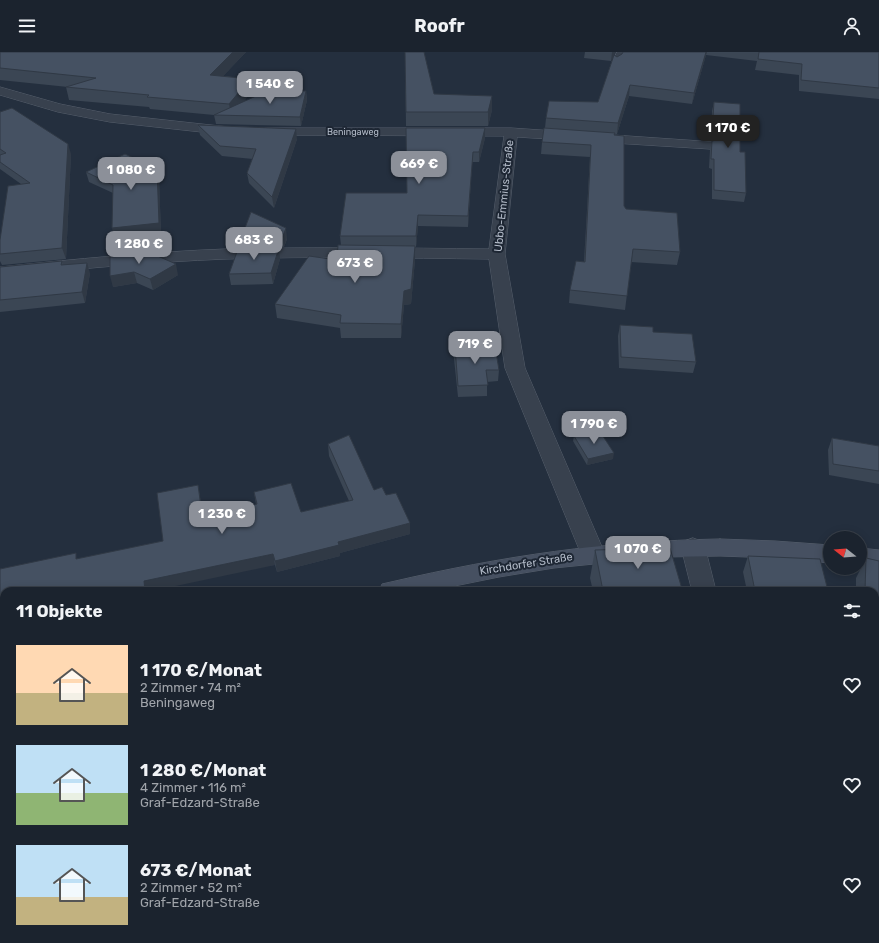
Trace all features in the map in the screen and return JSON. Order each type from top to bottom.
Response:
[{"type":"street","points":[[0,91],[58,108],[110,118],[208,130],[240,132]]},
{"type":"street","name":"Beningaweg","points":[[255,132],[511,132],[710,145]]},
{"type":"street","name":"Ubbo-Emmius-Straße","points":[[511,132],[497,254],[514,368],[593,554]]},
{"type":"street","points":[[0,272],[135,259],[225,255],[317,253],[497,254]]},
{"type":"street","points":[[693,547],[703,587]]},
{"type":"street","name":"Kirchdorfer Straße","points":[[409,587],[493,568],[593,554],[693,547],[784,548],[823,553]]},
{"type":"street","points":[[867,558],[879,559]]},
{"type":"lane","points":[[616,63],[621,52]]},
{"type":"building","points":[[0,52],[233,52],[210,75],[250,79],[229,104],[147,97],[149,95],[66,87],[96,78],[0,68]]},
{"type":"building","points":[[405,52],[424,52],[434,94],[492,96],[488,112],[406,112]]},
{"type":"building","points":[[623,52],[706,52],[694,93],[630,85],[618,123],[546,118],[549,101],[598,102],[614,55],[617,57]]},
{"type":"building","points":[[759,52],[879,52],[879,88],[801,80],[802,64],[758,59]]},
{"type":"building","points":[[267,91],[306,91],[300,117],[214,115]]},
{"type":"building","points":[[714,102],[740,104],[740,152],[745,152],[746,193],[714,190],[714,159],[711,159],[712,141],[717,140],[720,137],[718,132],[712,131]]},
{"type":"building","points":[[12,108],[68,144],[62,248],[0,254],[0,240],[8,186],[30,183],[0,162],[0,155],[6,153],[0,149],[0,112]]},
{"type":"building","points":[[198,125],[296,129],[272,197],[247,173],[256,149],[220,146]]},
{"type":"building","points":[[406,128],[485,128],[479,152],[473,152],[468,216],[418,215],[416,236],[340,236],[346,193],[407,193]]},
{"type":"building","points":[[544,128],[615,133],[614,135],[624,136],[624,206],[626,209],[677,213],[680,252],[633,249],[627,296],[570,290],[576,261],[585,262],[591,145],[542,142]]},
{"type":"building","points":[[125,154],[157,169],[159,223],[112,228],[113,185],[86,172]]},
{"type":"building","points":[[251,212],[286,228],[283,236],[242,236]]},
{"type":"building","points":[[338,245],[415,246],[411,289],[404,291],[401,324],[340,323],[341,315],[275,304],[309,256],[337,260]]},
{"type":"building","points":[[279,248],[271,273],[229,274],[238,249]]},
{"type":"building","points":[[153,254],[176,264],[150,279],[134,272],[110,276],[110,257]]},
{"type":"building","points":[[62,261],[61,265],[87,263],[82,292],[0,300],[0,267]]},
{"type":"building","points":[[620,325],[653,327],[653,332],[692,334],[696,362],[621,357]]},
{"type":"building","points":[[495,346],[499,370],[486,370],[488,385],[458,386],[455,347]]},
{"type":"building","points":[[599,430],[614,453],[588,459],[574,436]]},
{"type":"building","points":[[349,435],[374,490],[382,487],[386,495],[396,493],[410,523],[338,542],[339,545],[275,561],[273,554],[144,581],[145,587],[0,587],[0,569],[76,553],[76,559],[163,541],[157,493],[198,485],[202,514],[257,504],[254,492],[291,483],[301,512],[353,500],[328,444]]},
{"type":"building","points":[[832,438],[879,446],[879,471],[833,464]]},
{"type":"building","points":[[670,548],[681,587],[602,587],[595,550]]},
{"type":"building","points":[[748,556],[820,559],[827,587],[754,587]]},
{"type":"building","points":[[867,558],[879,561],[879,587],[865,587]]}]
